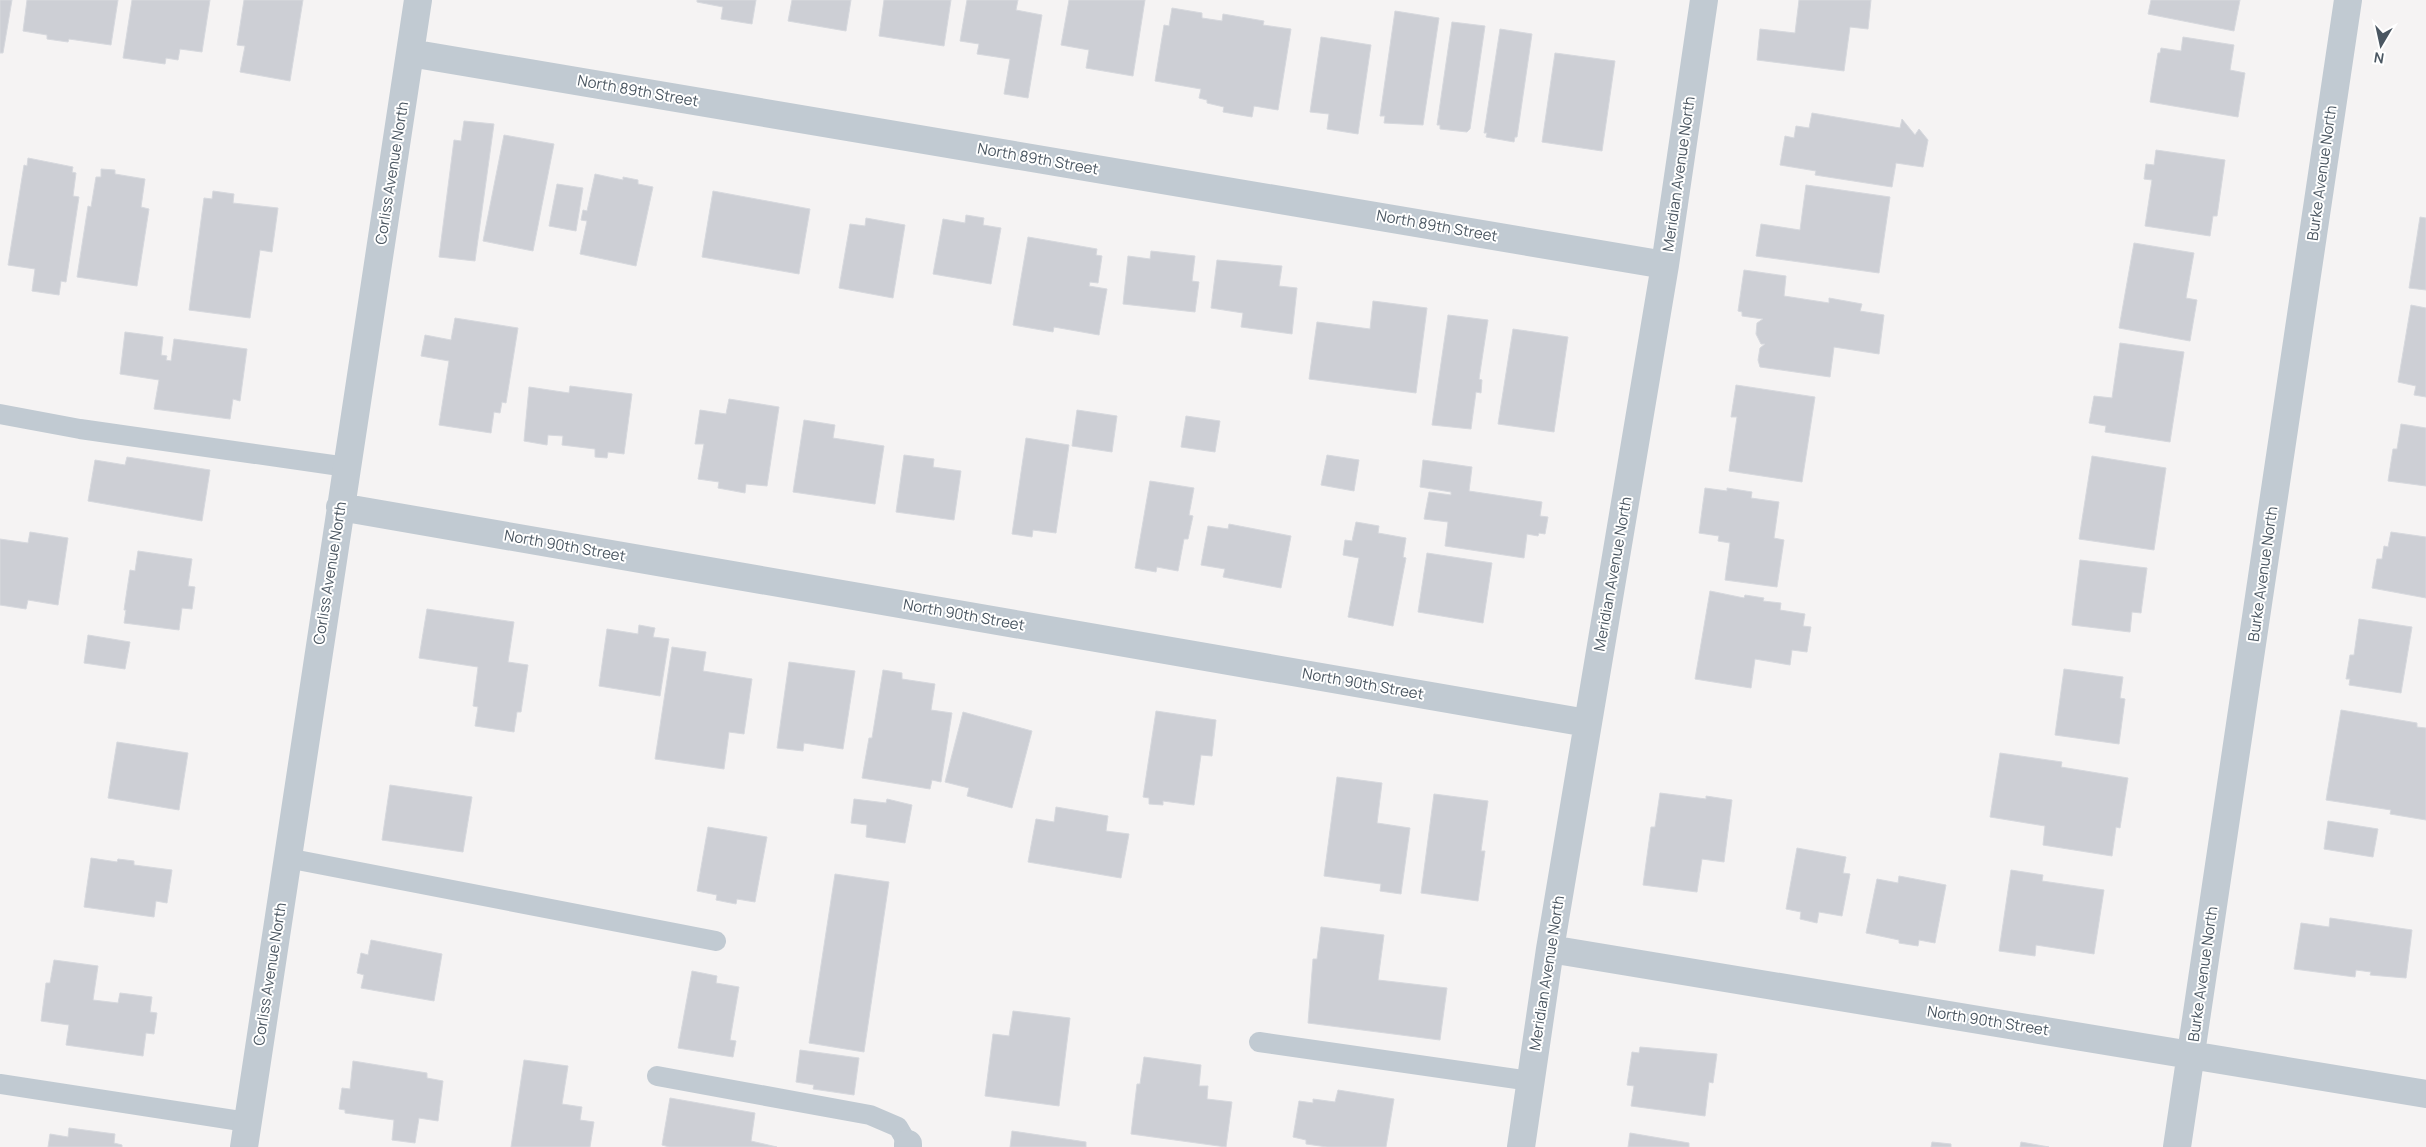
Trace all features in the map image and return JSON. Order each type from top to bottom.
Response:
[{"type":"street","name":"Corliss Avenue North","points":[[246,1134],[418,0]]},
{"type":"street","name":"Meridian Avenue North","points":[[1521,1147],[1550,949],[1665,265],[1704,0]]},
{"type":"street","name":"Burke Avenue North","points":[[2177,1147],[2348,0]]},
{"type":"street","name":"North 89th Street","points":[[410,53],[1665,265]]},
{"type":"street","name":"North 90th Street","points":[[340,507],[1587,723]]},
{"type":"street","name":"North 90th Street","points":[[1550,949],[2426,1094]]},
{"type":"lane","points":[[0,414],[80,429],[347,467]]},
{"type":"lane","points":[[287,858],[716,941]]},
{"type":"lane","points":[[1259,1042],[1530,1081]]},
{"type":"lane","points":[[657,1076],[870,1115],[898,1128],[908,1146]]},
{"type":"lane","points":[[0,1084],[246,1134]]},
{"type":"building","points":[[0,0],[12,0],[3,53],[0,53]]},
{"type":"building","points":[[27,0],[118,0],[111,45],[69,39],[68,42],[47,39],[47,35],[23,31]]},
{"type":"building","points":[[132,0],[210,0],[202,52],[180,49],[178,60],[166,58],[165,64],[123,58]]},
{"type":"building","points":[[244,0],[303,0],[290,81],[240,72],[245,46],[237,45]]},
{"type":"building","points":[[697,0],[756,0],[752,24],[721,19],[723,7],[697,2]]},
{"type":"building","points":[[792,0],[851,0],[846,31],[788,21]]},
{"type":"building","points":[[884,0],[951,0],[944,46],[879,36]]},
{"type":"building","points":[[967,0],[1018,0],[1016,10],[1042,15],[1028,98],[1004,94],[1010,59],[977,54],[979,44],[960,41]]},
{"type":"building","points":[[1069,0],[1145,0],[1133,76],[1086,68],[1089,50],[1061,45]]},
{"type":"building","points":[[1799,0],[1871,0],[1868,29],[1850,27],[1844,71],[1757,60],[1760,29],[1795,33]]},
{"type":"building","points":[[2151,0],[2240,0],[2234,31],[2148,14]]},
{"type":"building","points":[[1172,8],[1202,13],[1202,18],[1222,21],[1223,14],[1264,21],[1263,25],[1291,29],[1278,110],[1254,106],[1252,117],[1223,112],[1224,107],[1207,103],[1207,100],[1199,98],[1201,89],[1155,81],[1164,25],[1169,26]]},
{"type":"building","points":[[1395,11],[1439,18],[1423,125],[1384,123],[1385,116],[1380,116]]},
{"type":"building","points":[[1452,22],[1485,26],[1470,129],[1467,132],[1440,129],[1440,125],[1437,125]]},
{"type":"building","points":[[1500,29],[1532,34],[1517,137],[1515,137],[1514,142],[1486,137],[1487,133],[1484,133]]},
{"type":"building","points":[[1321,37],[1371,45],[1358,134],[1327,129],[1329,114],[1310,112]]},
{"type":"building","points":[[2183,37],[2234,45],[2230,70],[2245,73],[2238,117],[2150,102],[2158,53],[2160,53],[2161,48],[2181,51]]},
{"type":"building","points":[[1555,53],[1615,61],[1602,151],[1542,142]]},
{"type":"building","points":[[1812,113],[1900,128],[1902,119],[1915,135],[1919,129],[1928,140],[1923,167],[1896,163],[1892,187],[1815,175],[1816,171],[1780,165],[1785,136],[1794,138],[1796,126],[1809,128]]},
{"type":"building","points":[[464,121],[494,124],[475,261],[439,257],[454,140],[461,141]]},
{"type":"building","points":[[504,135],[554,144],[533,251],[483,241]]},
{"type":"building","points":[[2156,150],[2225,160],[2217,216],[2213,216],[2210,236],[2145,226],[2152,180],[2144,179],[2146,164],[2154,165]]},
{"type":"building","points":[[28,158],[73,167],[72,172],[76,173],[73,196],[79,197],[66,282],[61,281],[59,295],[32,291],[35,269],[8,265],[24,165],[27,166]]},
{"type":"building","points":[[101,169],[115,170],[115,174],[145,179],[141,207],[149,209],[137,286],[77,277],[88,206],[91,207],[96,177],[101,177]]},
{"type":"building","points":[[595,174],[623,180],[623,177],[638,180],[638,184],[653,187],[636,266],[580,254],[587,221],[581,220],[583,210],[587,211]]},
{"type":"building","points":[[557,184],[583,188],[576,231],[549,226]]},
{"type":"building","points":[[1806,185],[1890,197],[1879,273],[1756,256],[1761,224],[1800,230]]},
{"type":"building","points":[[213,191],[234,194],[233,203],[278,208],[272,252],[260,250],[250,318],[189,310],[204,198],[212,199]]},
{"type":"building","points":[[713,191],[810,209],[799,274],[702,257]]},
{"type":"building","points":[[966,215],[984,218],[983,225],[1001,228],[991,284],[933,274],[943,219],[965,223]]},
{"type":"building","points":[[2420,217],[2426,218],[2426,290],[2409,288]]},
{"type":"building","points":[[866,218],[905,225],[893,298],[839,288],[850,224],[865,226]]},
{"type":"building","points":[[1028,237],[1097,249],[1096,255],[1102,256],[1098,283],[1090,282],[1089,286],[1107,289],[1099,335],[1054,327],[1053,332],[1013,325]]},
{"type":"building","points":[[2134,243],[2194,253],[2186,298],[2197,300],[2190,341],[2119,328]]},
{"type":"building","points":[[1151,251],[1195,256],[1192,281],[1199,282],[1195,312],[1123,304],[1128,256],[1150,259]]},
{"type":"building","points":[[1217,260],[1282,266],[1279,286],[1297,288],[1292,334],[1241,327],[1243,313],[1211,308]]},
{"type":"building","points":[[1744,270],[1786,276],[1784,296],[1829,303],[1829,298],[1862,304],[1860,311],[1884,315],[1879,354],[1834,347],[1830,377],[1760,367],[1758,360],[1760,348],[1765,344],[1761,344],[1756,334],[1757,323],[1763,319],[1742,316],[1742,312],[1738,311]]},
{"type":"building","points":[[1373,301],[1427,308],[1416,393],[1309,379],[1317,322],[1370,329]]},
{"type":"building","points":[[2411,305],[2426,308],[2426,397],[2414,395],[2416,386],[2398,382]]},
{"type":"building","points":[[1448,315],[1488,320],[1479,379],[1482,380],[1481,393],[1476,392],[1471,429],[1432,425]]},
{"type":"building","points":[[455,318],[518,328],[506,403],[502,402],[500,413],[494,412],[491,433],[439,425],[449,361],[421,356],[425,335],[451,340]]},
{"type":"building","points":[[1513,329],[1568,337],[1554,432],[1498,424]]},
{"type":"building","points":[[125,332],[163,337],[161,355],[167,356],[166,360],[171,361],[174,339],[247,349],[240,401],[233,399],[230,419],[154,409],[159,380],[120,374]]},
{"type":"building","points":[[2120,343],[2184,352],[2170,442],[2105,432],[2106,426],[2089,423],[2094,396],[2112,398]]},
{"type":"building","points":[[1736,385],[1815,397],[1802,482],[1729,471],[1737,417],[1731,417]]},
{"type":"building","points":[[570,386],[632,394],[624,454],[608,452],[607,458],[595,457],[595,449],[562,445],[563,436],[548,435],[547,445],[524,441],[529,387],[569,393]]},
{"type":"building","points":[[729,399],[779,407],[767,486],[746,484],[745,493],[718,488],[719,482],[698,479],[704,444],[695,444],[700,410],[726,414]]},
{"type":"building","points":[[1077,410],[1117,416],[1112,452],[1072,446]]},
{"type":"building","points":[[1186,416],[1220,421],[1215,452],[1181,447]]},
{"type":"building","points":[[804,420],[835,425],[833,438],[884,446],[875,504],[793,492]]},
{"type":"building","points":[[2401,424],[2426,428],[2426,486],[2388,481],[2393,449],[2397,449]]},
{"type":"building","points":[[1026,438],[1069,445],[1056,533],[1033,530],[1032,537],[1012,534]]},
{"type":"building","points":[[904,455],[934,459],[933,467],[961,471],[954,520],[896,512]]},
{"type":"building","points":[[1327,455],[1359,460],[1354,491],[1321,485]]},
{"type":"building","points":[[2092,456],[2166,468],[2154,550],[2079,539]]},
{"type":"building","points":[[127,457],[210,470],[202,521],[88,501],[95,460],[125,465]]},
{"type":"building","points":[[1423,460],[1472,467],[1469,491],[1542,502],[1540,516],[1548,517],[1545,534],[1539,533],[1538,536],[1527,534],[1524,558],[1445,546],[1448,522],[1424,519],[1429,492],[1451,495],[1451,492],[1420,487]]},
{"type":"building","points":[[1150,481],[1194,488],[1189,515],[1193,516],[1188,539],[1184,539],[1178,571],[1157,567],[1156,572],[1135,568]]},
{"type":"building","points":[[1705,488],[1727,491],[1727,488],[1752,492],[1751,498],[1779,502],[1774,538],[1784,540],[1777,587],[1725,580],[1730,543],[1718,541],[1719,536],[1699,533]]},
{"type":"building","points":[[1356,522],[1379,526],[1378,533],[1406,538],[1403,557],[1406,558],[1393,626],[1348,617],[1359,558],[1343,555],[1345,540],[1352,541]]},
{"type":"building","points":[[1229,524],[1291,536],[1281,588],[1223,577],[1225,569],[1201,565],[1208,526],[1228,529]]},
{"type":"building","points":[[30,532],[68,538],[58,605],[28,600],[26,609],[0,605],[0,539],[28,543]]},
{"type":"building","points":[[2391,532],[2426,537],[2426,598],[2372,588],[2377,559],[2382,559],[2384,546],[2388,547]]},
{"type":"building","points":[[138,551],[192,559],[188,586],[195,587],[192,609],[182,608],[179,630],[124,623],[130,570],[135,571]]},
{"type":"building","points":[[1427,553],[1492,563],[1483,623],[1418,612]]},
{"type":"building","points":[[2080,560],[2147,568],[2141,613],[2132,612],[2130,632],[2072,625]]},
{"type":"building","points":[[1710,591],[1744,598],[1745,595],[1764,598],[1763,601],[1781,603],[1780,610],[1805,614],[1803,626],[1811,627],[1807,652],[1792,650],[1790,665],[1755,659],[1751,688],[1695,679]]},
{"type":"building","points":[[427,609],[514,622],[508,662],[528,665],[521,712],[517,712],[514,732],[475,726],[478,707],[473,706],[478,667],[419,658]]},
{"type":"building","points":[[2359,619],[2412,627],[2401,693],[2349,685],[2350,679],[2346,679],[2350,655],[2354,655]]},
{"type":"building","points":[[639,625],[655,628],[653,637],[669,639],[660,696],[599,686],[607,629],[638,634]]},
{"type":"building","points":[[88,635],[130,642],[125,669],[84,663]]},
{"type":"building","points":[[672,647],[706,652],[703,671],[752,679],[744,734],[729,732],[724,769],[655,759]]},
{"type":"building","points":[[789,662],[855,671],[843,749],[804,743],[803,751],[777,748]]},
{"type":"building","points":[[2064,669],[2123,677],[2120,698],[2125,699],[2119,744],[2055,735]]},
{"type":"building","points":[[883,670],[902,673],[902,679],[935,684],[931,710],[952,713],[941,782],[932,780],[930,789],[862,778],[869,738],[872,738]]},
{"type":"building","points":[[2341,710],[2417,723],[2417,727],[2426,728],[2426,820],[2390,814],[2391,810],[2326,800]]},
{"type":"building","points":[[1156,711],[1216,720],[1212,756],[1201,755],[1194,805],[1163,801],[1163,805],[1149,804],[1149,798],[1143,797]]},
{"type":"building","points":[[963,712],[1032,731],[1012,808],[967,796],[969,788],[945,782]]},
{"type":"building","points":[[117,742],[188,753],[179,810],[108,798]]},
{"type":"building","points":[[2000,753],[2062,762],[2061,767],[2128,778],[2120,828],[2116,827],[2112,856],[2043,845],[2045,826],[1990,817]]},
{"type":"building","points":[[1337,777],[1382,783],[1377,823],[1410,828],[1401,894],[1380,891],[1381,884],[1324,876]]},
{"type":"building","points":[[390,785],[472,797],[463,852],[382,840]]},
{"type":"building","points":[[1660,793],[1706,799],[1706,796],[1732,800],[1724,862],[1702,859],[1697,892],[1643,885],[1651,827],[1655,827]]},
{"type":"building","points":[[1434,794],[1488,801],[1481,851],[1485,851],[1478,901],[1421,893]]},
{"type":"building","points":[[854,799],[886,803],[887,799],[912,805],[905,843],[866,837],[867,825],[851,823]]},
{"type":"building","points":[[1056,807],[1108,816],[1106,831],[1129,834],[1121,878],[1028,862],[1036,819],[1054,822]]},
{"type":"building","points":[[2328,821],[2378,829],[2373,857],[2324,849]]},
{"type":"building","points":[[708,827],[767,837],[755,902],[737,899],[736,904],[716,900],[717,895],[697,891]]},
{"type":"building","points":[[1797,848],[1846,857],[1843,873],[1850,874],[1842,916],[1819,912],[1817,923],[1800,919],[1801,912],[1786,909]]},
{"type":"building","points":[[91,858],[117,862],[118,859],[134,861],[134,865],[172,870],[167,903],[156,901],[154,917],[84,907]]},
{"type":"building","points":[[2011,870],[2043,875],[2042,881],[2104,890],[2094,954],[2036,945],[2035,956],[1999,951]]},
{"type":"building","points":[[835,874],[889,882],[864,1052],[809,1043]]},
{"type":"building","points":[[1899,876],[1946,885],[1935,943],[1919,940],[1918,946],[1899,943],[1899,940],[1866,933],[1877,879],[1898,883]]},
{"type":"building","points":[[2330,918],[2412,930],[2406,978],[2370,975],[2371,972],[2356,970],[2355,977],[2294,969],[2301,923],[2329,927]]},
{"type":"building","points":[[1321,927],[1384,935],[1378,980],[1447,988],[1440,1040],[1308,1023],[1313,959],[1317,959]]},
{"type":"building","points":[[371,940],[442,954],[434,1001],[361,988],[364,975],[357,973],[361,953],[368,955]]},
{"type":"building","points":[[54,960],[98,966],[93,1000],[118,1003],[120,993],[152,997],[150,1012],[157,1013],[154,1034],[146,1033],[143,1056],[66,1045],[69,1025],[41,1021],[46,983],[50,983]]},
{"type":"building","points":[[692,971],[717,976],[716,983],[739,987],[730,1040],[736,1041],[733,1057],[678,1048]]},
{"type":"building","points":[[1013,1011],[1070,1018],[1059,1106],[985,1096],[993,1034],[1009,1036]]},
{"type":"building","points":[[1640,1047],[1717,1054],[1713,1083],[1709,1082],[1705,1116],[1631,1106],[1634,1086],[1627,1085],[1632,1052],[1639,1053]]},
{"type":"building","points":[[800,1050],[859,1058],[854,1095],[813,1089],[814,1085],[796,1082]]},
{"type":"building","points":[[1144,1057],[1201,1065],[1199,1086],[1208,1086],[1207,1099],[1232,1102],[1226,1147],[1131,1134],[1137,1084],[1140,1084]]},
{"type":"building","points":[[524,1060],[568,1066],[562,1104],[582,1107],[580,1120],[594,1122],[590,1147],[511,1147]]},
{"type":"building","points":[[353,1061],[427,1073],[427,1078],[443,1081],[438,1121],[419,1118],[415,1143],[392,1140],[394,1120],[345,1113],[345,1110],[339,1109],[342,1088],[350,1089]]},
{"type":"building","points":[[1338,1090],[1394,1099],[1386,1147],[1327,1147],[1306,1144],[1306,1140],[1293,1137],[1299,1101],[1313,1103],[1313,1099],[1335,1102]]},
{"type":"building","points":[[670,1098],[755,1113],[751,1141],[777,1147],[669,1147],[662,1145]]},
{"type":"building","points":[[69,1128],[115,1134],[114,1143],[122,1145],[122,1147],[48,1147],[50,1134],[68,1137]]},
{"type":"building","points":[[1012,1131],[1086,1142],[1086,1147],[1010,1147]]},
{"type":"building","points":[[1630,1133],[1689,1143],[1689,1147],[1628,1147]]},
{"type":"building","points":[[1932,1142],[1951,1144],[1951,1147],[1931,1147]]},
{"type":"building","points":[[2021,1142],[2049,1147],[2020,1147]]}]
